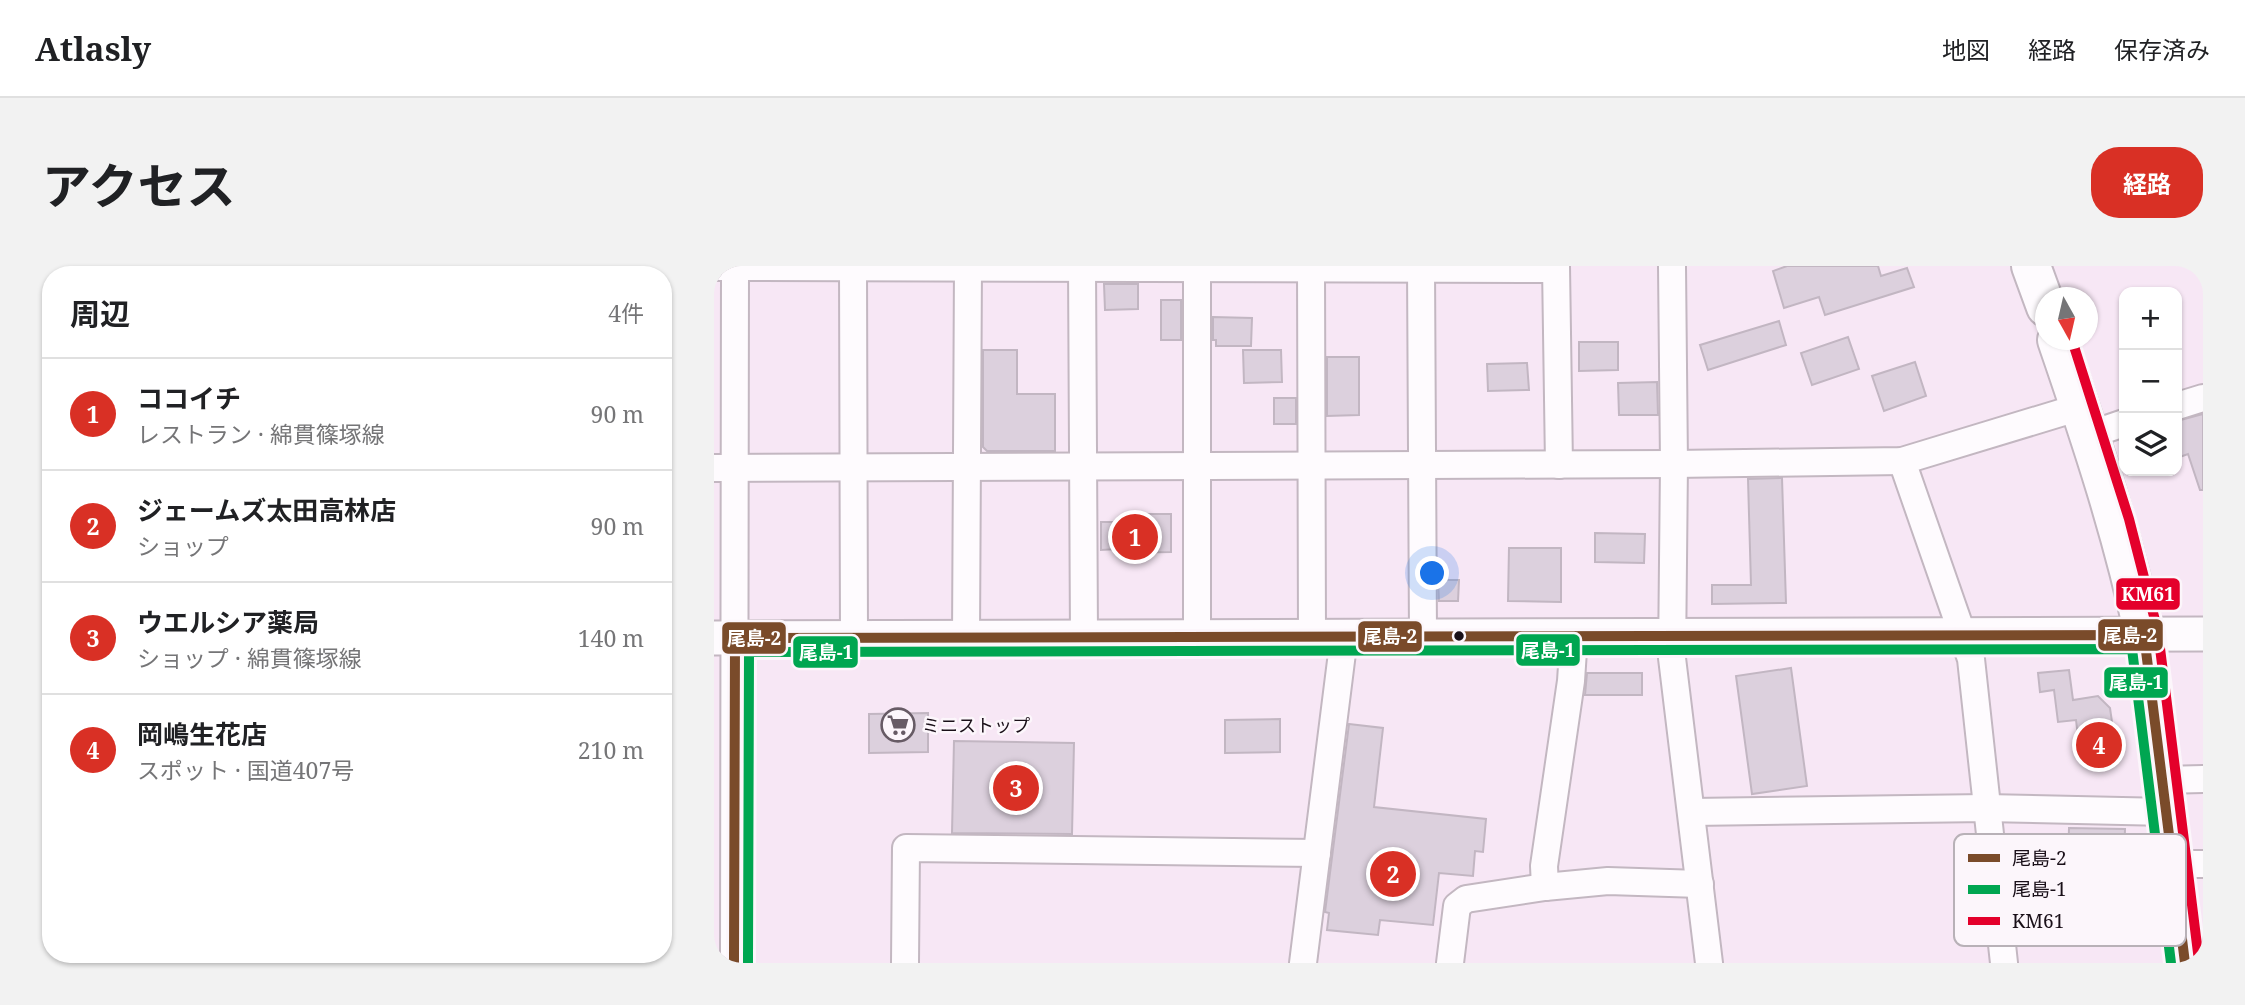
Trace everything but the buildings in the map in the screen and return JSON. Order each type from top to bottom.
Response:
[{"type":"highway","points":[[2031,266],[2039,287]]},
{"type":"highway","points":[[2062,350],[2098,422],[2144,635],[2165,796],[2178,834]]},
{"type":"highway","points":[[2186,930],[2188,864]]},
{"type":"main road","points":[[724,638],[2203,634]]},
{"type":"street","points":[[734,963],[724,638],[724,468],[735,266]]},
{"type":"street","points":[[1082,266],[1084,637]]},
{"type":"street","points":[[1672,266],[1672,658],[1709,963]]},
{"type":"street","points":[[714,267],[1556,268],[1559,464]]},
{"type":"street","points":[[853,267],[854,638]]},
{"type":"street","points":[[966,638],[968,267]]},
{"type":"street","points":[[1197,267],[1197,636]]},
{"type":"street","points":[[1303,963],[1317,853],[1328,637],[1312,466],[1311,267]]},
{"type":"street","points":[[1422,267],[1423,636]]},
{"type":"street","points":[[2182,404],[2203,398]]},
{"type":"street","points":[[724,468],[1902,461],[2098,422]]},
{"type":"street","points":[[1902,461],[1971,659],[1989,834]]},
{"type":"street","points":[[1545,887],[1544,866],[1571,681],[1574,635]]},
{"type":"street","points":[[1692,812],[1986,808],[2165,796],[2203,779]]},
{"type":"street","points":[[905,963],[906,848],[1317,853]]},
{"type":"street","points":[[1450,963],[1457,906],[1466,899],[1608,881],[1700,884]]},
{"type":"transit line","name":"KM61","points":[[2075,350],[2129,519],[2158,632],[2183,834]]},
{"type":"transit line","name":"尾島-2","points":[[734,963],[735,638],[2144,635],[2169,834]]},
{"type":"transit line","name":"尾島-1","points":[[748,963],[749,652],[2132,649],[2155,834]]},
{"type":"transit line","name":"KM61","points":[[2186,857],[2199,961]]},
{"type":"transit line","name":"尾島-1","points":[[2169,946],[2171,963]]},
{"type":"transit line","name":"尾島-2","points":[[2183,946],[2185,963]]},
{"type":"place","name":"ココイチ","points":[[1135,537]]},
{"type":"place","name":"ミニストップ","points":[[898,725]]},
{"type":"place","name":"岡嶋生花店","points":[[2099,745]]},
{"type":"place","name":"ウエルシア薬局","points":[[1016,788]]},
{"type":"place","name":"ジェームズ太田高林店","points":[[1393,874]]}]
